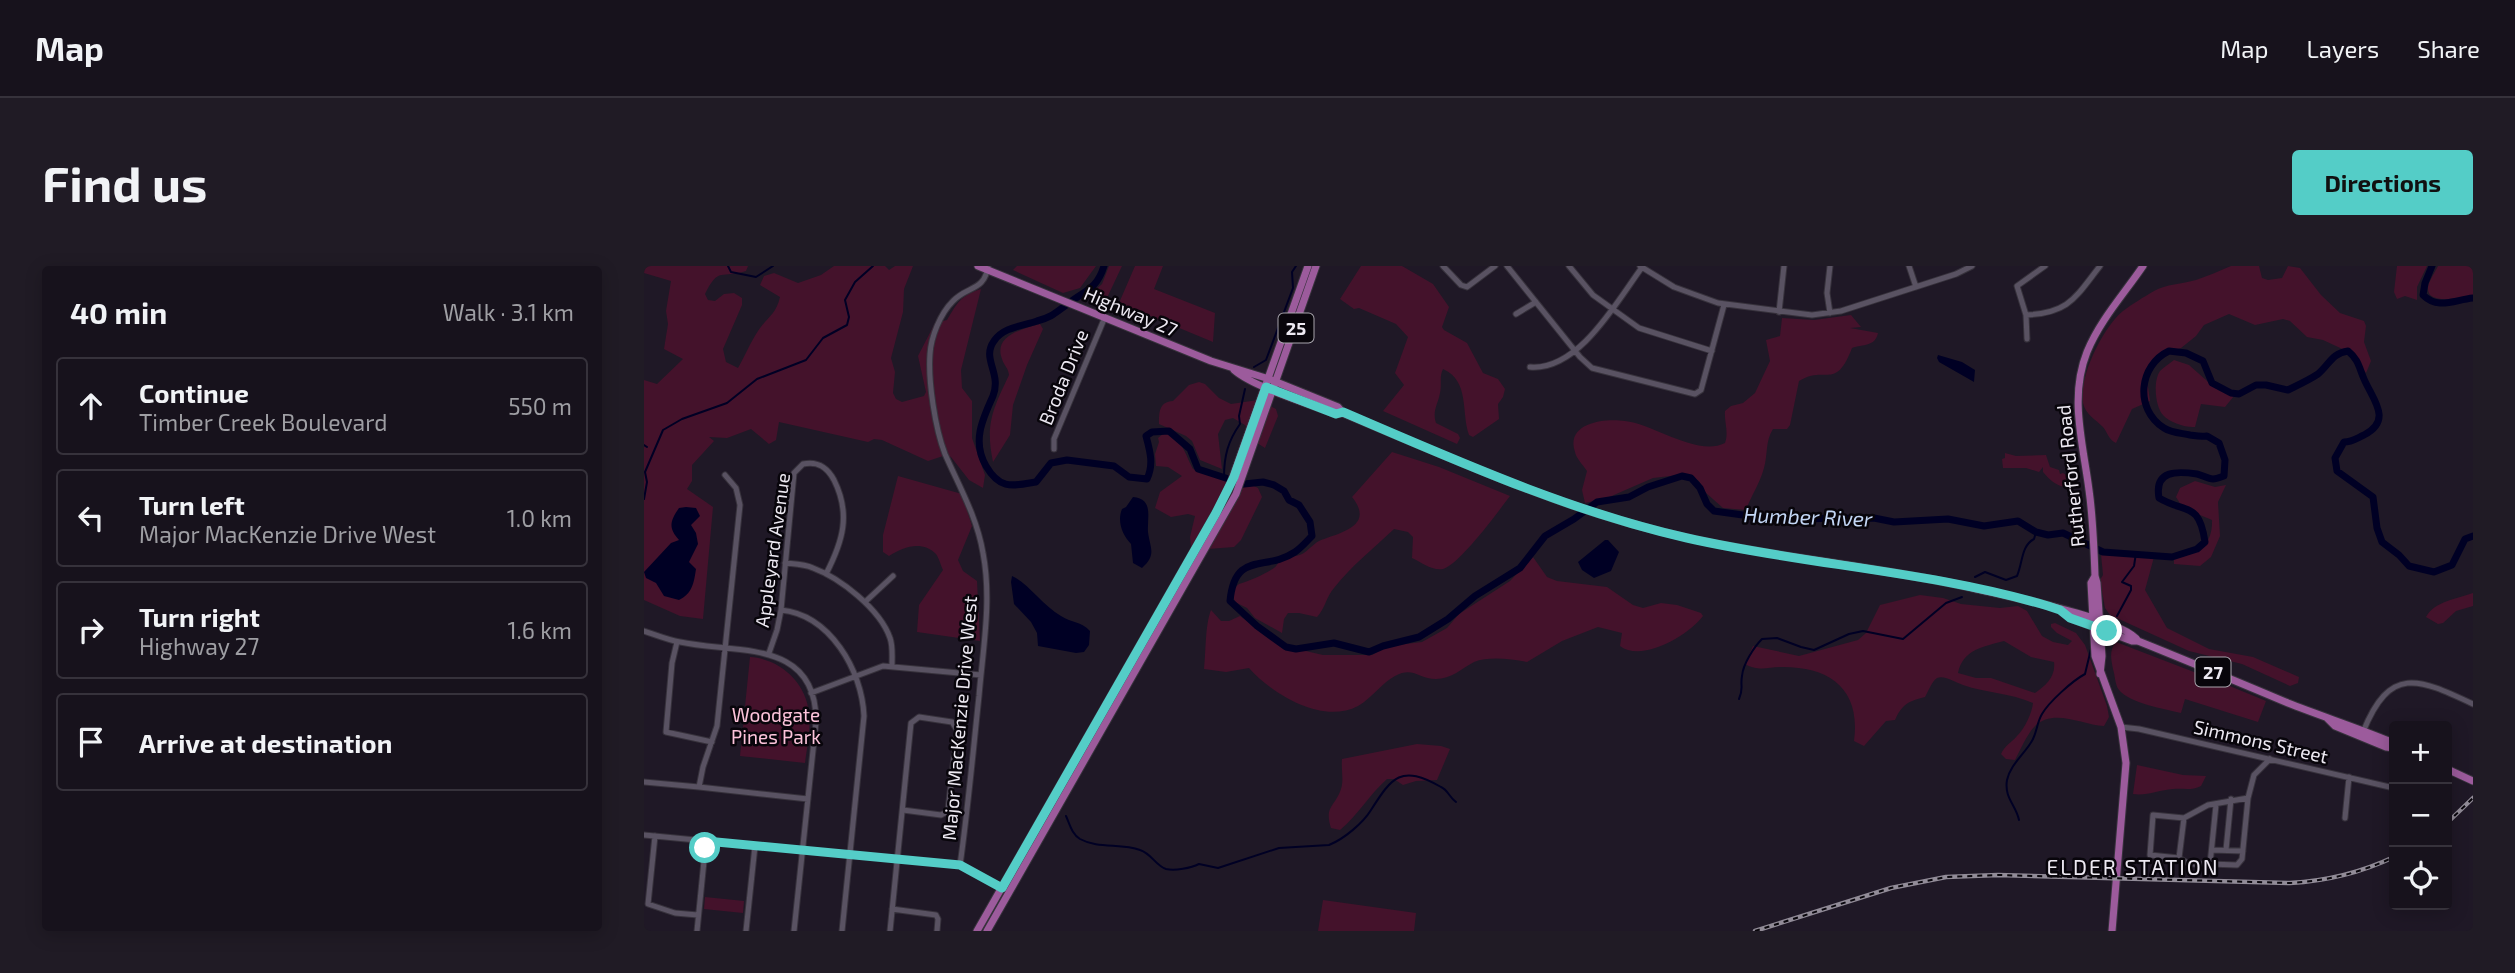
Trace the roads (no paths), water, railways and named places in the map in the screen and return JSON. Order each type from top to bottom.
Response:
[{"type":"main road","name":"Highway 27","points":[[978,266],[1233,370],[1241,376],[1338,407],[1343,412],[1505,479],[1576,505],[1652,529],[1717,544],[1940,581],[2060,610],[2070,618],[2134,635],[2138,641],[2326,718],[2335,726],[2389,745]]},
{"type":"main road","name":"25","points":[[1271,385],[1308,266]]},
{"type":"main road","name":"25","points":[[977,931],[1005,890],[1232,493],[1317,266]]},
{"type":"main road","name":"Rutherford Road","points":[[2112,931],[2126,763],[2121,727],[2095,656],[2096,623],[2091,583],[2095,576],[2085,453],[2078,416],[2079,379],[2096,334],[2143,266]]},
{"type":"main road","points":[[2452,771],[2473,781]]},
{"type":"main road","name":"25","points":[[986,931],[1005,890]]},
{"type":"street","points":[[1443,266],[1467,288],[1495,266]]},
{"type":"street","points":[[1507,266],[1587,365],[1597,371],[1695,394],[1701,390],[1724,305]]},
{"type":"street","points":[[1569,266],[1593,295],[1643,330],[1713,351]]},
{"type":"street","points":[[1779,312],[1784,266]]},
{"type":"street","points":[[1830,266],[1827,293],[1830,313]]},
{"type":"street","points":[[1909,266],[1916,287]]},
{"type":"street","points":[[1530,367],[1550,366],[1594,334],[1642,267],[1683,291],[1724,305],[1812,315],[1830,313],[1916,287],[1972,266]]},
{"type":"street","points":[[2027,339],[2026,315],[2017,286],[2045,266]]},
{"type":"street","points":[[2026,315],[2057,311],[2068,304],[2100,266]]},
{"type":"street","name":"Major MacKenzie Drive West","points":[[960,865],[987,612],[983,551],[967,498],[944,451],[929,368],[932,341],[944,314],[958,297],[980,286],[988,268]]},
{"type":"street","points":[[1516,314],[1536,302]]},
{"type":"street","name":"Broda Drive","points":[[1054,449],[1054,439],[1105,317]]},
{"type":"street","name":"Appleyard Avenue","points":[[769,653],[778,630],[781,610],[794,473],[803,464],[825,467],[838,487],[845,508],[837,552],[826,574]]},
{"type":"street","points":[[699,788],[717,726],[740,505],[736,488],[724,475]]},
{"type":"street","points":[[785,563],[807,566],[826,574],[865,602],[888,632],[892,646],[892,665]]},
{"type":"street","points":[[865,602],[893,576]]},
{"type":"street","points":[[781,610],[800,614],[828,634],[843,652],[862,699],[863,716],[842,931]]},
{"type":"street","points":[[644,631],[677,642],[769,653],[793,668],[811,693],[816,718],[794,931]]},
{"type":"street","points":[[677,642],[672,663],[666,732],[712,742]]},
{"type":"street","points":[[811,693],[873,668],[892,665],[981,675]]},
{"type":"street","points":[[2362,734],[2379,699],[2404,684],[2427,683],[2473,704]]},
{"type":"street","points":[[890,931],[912,721],[920,717],[952,722],[957,730],[948,811],[941,815],[903,810]]},
{"type":"street","name":"Simmons Street","points":[[2121,727],[2389,787]]},
{"type":"street","points":[[2248,798],[2208,805],[2184,818],[2155,814],[2152,817],[2148,854],[2152,857],[2179,858],[2189,864],[2241,863],[2248,798],[2254,775],[2270,759]]},
{"type":"street","points":[[2345,818],[2349,777]]},
{"type":"street","points":[[644,782],[808,799]]},
{"type":"street","points":[[2226,850],[2231,799]]},
{"type":"street","points":[[2210,864],[2216,805]]},
{"type":"street","points":[[2179,858],[2184,818]]},
{"type":"street","points":[[644,835],[960,865],[1005,890]]},
{"type":"street","points":[[655,836],[648,904],[676,913],[698,915]]},
{"type":"street","points":[[697,931],[706,841]]},
{"type":"street","points":[[746,931],[755,846]]},
{"type":"street","points":[[2212,850],[2243,851]]},
{"type":"street","points":[[892,909],[936,915],[937,931]]},
{"type":"water","points":[[1938,355],[1962,362],[1975,370],[1974,382],[1939,362]]},
{"type":"water","points":[[1133,497],[1144,501],[1148,510],[1151,555],[1142,568],[1133,563],[1131,544],[1120,523],[1122,509]]},
{"type":"water","points":[[679,508],[696,508],[700,516],[691,525],[698,544],[689,562],[696,569],[693,583],[687,595],[679,600],[664,596],[656,583],[646,578],[644,572],[671,543],[679,540],[673,532],[672,521]]},
{"type":"water","points":[[1605,540],[1619,552],[1611,571],[1594,578],[1582,570],[1578,562]]},
{"type":"water","points":[[1012,576],[1054,612],[1090,631],[1089,645],[1084,652],[1038,646],[1037,633],[1031,622],[1014,604]]},
{"type":"waterway","points":[[728,266],[731,272],[756,277],[773,266]]},
{"type":"waterway","points":[[644,499],[647,482],[645,472],[663,430],[682,419],[727,403],[757,379],[806,360],[823,338],[847,325],[849,317],[845,300],[855,282],[873,266]]},
{"type":"waterway","name":"Humber River","points":[[1104,266],[1086,292],[1054,314],[1008,330],[994,341],[990,360],[995,388],[982,422],[979,440],[986,466],[996,479],[1013,485],[1036,482],[1051,463],[1067,460],[1114,466],[1129,477],[1147,479],[1151,463],[1146,436],[1152,432],[1169,431],[1190,449],[1198,469],[1244,484],[1263,482],[1274,485],[1284,491],[1289,500],[1299,505],[1310,522],[1312,536],[1284,558],[1245,568],[1233,585],[1230,601],[1257,626],[1286,647],[1296,649],[1334,643],[1369,652],[1419,637],[1448,619],[1475,596],[1520,568],[1545,536],[1597,502],[1629,497],[1648,487],[1682,476],[1691,478],[1714,511],[1778,519],[1874,518],[1894,522],[1948,519],[1984,526],[2018,521],[2036,532],[2048,535],[2063,533],[2103,552],[2172,557],[2197,549],[2205,542],[2199,520],[2190,511],[2159,498],[2160,482],[2164,477],[2175,473],[2219,478],[2224,476],[2225,460],[2219,443],[2207,436],[2167,430],[2154,420],[2148,410],[2144,399],[2146,377],[2151,366],[2169,351],[2186,353],[2203,361],[2212,383],[2239,394],[2256,385],[2288,390],[2318,374],[2334,357],[2348,351],[2358,363],[2376,402],[2379,416],[2373,429],[2354,440],[2344,442],[2335,458],[2337,471],[2373,497],[2377,528],[2382,542],[2409,566],[2434,572],[2452,565],[2465,539],[2473,536]]},
{"type":"waterway","points":[[1254,367],[1266,360],[1293,288],[1292,272],[1296,266]]},
{"type":"waterway","name":"Humber River","points":[[2432,266],[2423,295],[2429,300],[2446,303],[2473,298]]},
{"type":"waterway","points":[[1224,477],[1228,449],[1240,424],[1239,416],[1245,389]]},
{"type":"waterway","points":[[1975,577],[1985,572],[2006,580],[2017,576],[2024,550],[2034,539],[2036,532]]},
{"type":"waterway","points":[[2117,616],[2131,590],[2131,586],[2122,582],[2134,566],[2136,553]]},
{"type":"waterway","points":[[1739,699],[1744,666],[1762,639],[1777,638],[1814,650],[1849,634],[1863,631],[1903,639],[1946,603],[1962,597]]},
{"type":"waterway","points":[[2019,820],[2007,792],[2009,775],[2032,741],[2045,709],[2061,692],[2085,674],[2091,649]]},
{"type":"waterway","points":[[1066,816],[1073,832],[1080,839],[1094,844],[1140,850],[1162,867],[1174,870],[1199,864],[1218,868],[1279,848],[1329,845],[1358,825],[1392,782],[1407,775],[1441,787],[1456,802]]},
{"type":"railway","points":[[2452,818],[2473,798]]},
{"type":"railway","points":[[1755,931],[1891,888],[1946,877],[1998,875],[2290,883],[2343,875],[2389,859]]},
{"type":"district","name":"ELDER STATION","points":[[2133,866]]},
{"type":"park label","name":"Woodgate Pines Park","points":[[776,725]]}]
